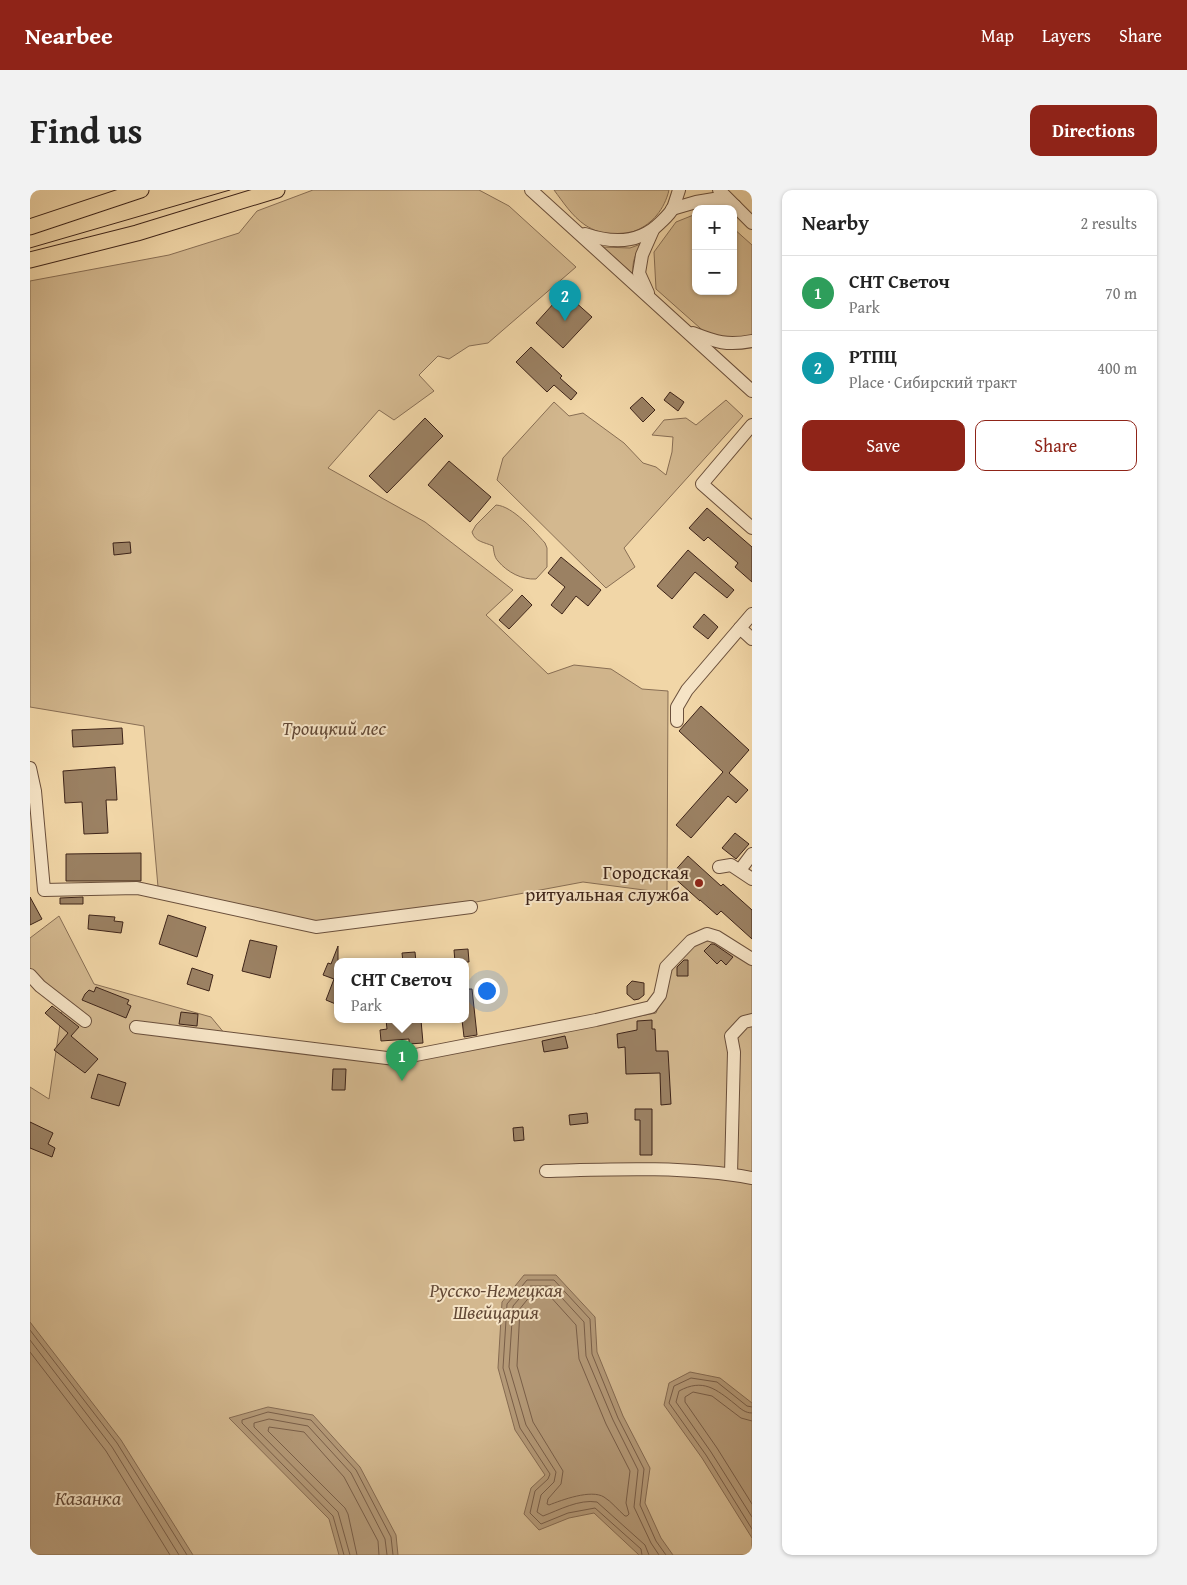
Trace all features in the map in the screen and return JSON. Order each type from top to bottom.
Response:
[{"type":"main road","points":[[30,227],[141,190]]},
{"type":"main road","points":[[30,260],[137,233],[277,190]]},
{"type":"street","points":[[531,190],[752,391]]},
{"type":"street","points":[[540,190],[542,196],[553,208]]},
{"type":"street","points":[[649,296],[639,273],[642,255],[653,230],[672,210],[679,190]]},
{"type":"street","points":[[719,190],[735,205]]},
{"type":"street","points":[[672,210],[696,202],[714,199],[733,205]]},
{"type":"street","points":[[737,207],[752,223]]},
{"type":"street","points":[[580,233],[600,239],[617,241],[635,238],[653,230]]},
{"type":"street","points":[[686,330],[712,341],[733,344],[752,341]]},
{"type":"street","points":[[752,425],[702,484],[752,528]]},
{"type":"street","points":[[677,721],[681,698],[752,614]]},
{"type":"street","points":[[740,628],[752,639]]},
{"type":"street","points":[[30,768],[36,791],[44,890],[137,888],[316,926],[471,907]]},
{"type":"street","points":[[740,870],[752,854]]},
{"type":"street","points":[[719,867],[731,865],[752,879]]},
{"type":"street","points":[[136,1027],[395,1059],[596,1020],[650,1007],[660,996],[666,967],[691,941],[707,934],[717,937],[752,959]]},
{"type":"street","points":[[30,974],[40,986],[85,1021]]},
{"type":"street","points":[[730,1174],[734,1052],[731,1036],[744,1022],[752,1020]]},
{"type":"street","points":[[546,1171],[632,1169],[730,1174],[752,1178]]},
{"type":"green space","name":"Троицкий лес","points":[[313,190],[479,190],[509,206],[576,267],[488,343],[469,346],[449,359],[438,356],[419,375],[434,391],[394,420],[379,410],[328,468],[425,522],[513,590],[486,615],[548,674],[574,665],[611,669],[642,689],[668,691],[667,893],[583,882],[476,902],[320,922],[158,887],[144,726],[30,707],[30,281],[169,255],[239,233],[257,211]]},
{"type":"green space","points":[[554,190],[669,190],[664,204],[657,215],[647,224],[624,234],[611,234],[585,225],[568,209]]},
{"type":"green space","points":[[692,216],[692,295],[737,295],[737,232],[752,245],[752,336],[740,340],[709,336],[656,289],[654,252],[676,222]]},
{"type":"green space","points":[[641,244],[634,259],[633,274],[603,247],[630,248]]},
{"type":"green space","points":[[726,400],[743,416],[624,548],[635,567],[606,588],[497,480],[503,458],[554,402],[569,416],[583,413],[624,443],[643,463],[656,467],[666,475],[672,452],[673,437],[652,435],[664,420],[686,418],[696,425]]},
{"type":"green space","points":[[496,505],[503,506],[516,514],[545,543],[547,548],[547,567],[536,579],[520,577],[510,572],[497,559],[493,546],[480,541],[473,535],[472,532],[476,525]]},
{"type":"green space","name":"Русско-Немецкая Швейцария","points":[[59,916],[94,984],[211,1017],[230,1040],[392,1062],[656,1013],[676,959],[697,942],[716,939],[752,964],[752,1555],[30,1555],[30,1087],[49,1099],[64,997],[37,978],[30,970],[30,938]]},
{"type":"water","points":[[524,1275],[556,1275],[595,1317],[597,1352],[623,1416],[650,1468],[645,1503],[661,1538],[673,1555],[639,1555],[594,1513],[569,1518],[539,1530],[524,1514],[531,1488],[545,1475],[515,1430],[498,1368],[502,1302]]},
{"type":"water","name":"Казанка","points":[[30,1322],[121,1440],[193,1555],[30,1555]]},
{"type":"water","points":[[690,1372],[720,1378],[752,1403],[752,1538],[702,1458],[664,1405],[669,1383]]},
{"type":"water","points":[[268,1407],[313,1415],[360,1467],[396,1535],[398,1555],[339,1555],[329,1519],[229,1418]]},
{"type":"building","points":[[564,292],[592,317],[563,348],[536,323]]},
{"type":"building","points":[[531,347],[577,393],[571,400],[554,385],[547,392],[516,362]]},
{"type":"building","points":[[670,392],[684,402],[678,411],[664,400]]},
{"type":"building","points":[[642,397],[655,410],[643,422],[630,408]]},
{"type":"building","points":[[425,418],[443,436],[387,493],[369,476]]},
{"type":"building","points":[[449,461],[491,497],[470,522],[428,485]]},
{"type":"building","points":[[707,508],[752,547],[752,582],[735,567],[738,563],[708,537],[704,541],[689,528]]},
{"type":"building","points":[[130,542],[131,553],[114,555],[113,543]]},
{"type":"building","points":[[688,550],[734,590],[727,598],[695,572],[672,599],[657,586]]},
{"type":"building","points":[[561,557],[601,590],[588,606],[576,596],[562,614],[551,605],[565,587],[548,573]]},
{"type":"building","points":[[522,595],[532,605],[509,629],[499,620]]},
{"type":"building","points":[[704,614],[718,627],[708,639],[693,627]]},
{"type":"building","points":[[701,706],[749,750],[729,773],[748,790],[736,803],[728,796],[691,838],[676,825],[723,772],[679,731]]},
{"type":"building","points":[[122,728],[123,744],[73,747],[72,730]]},
{"type":"building","points":[[115,767],[117,800],[106,800],[108,833],[84,834],[82,802],[65,803],[63,771]]},
{"type":"building","points":[[735,833],[749,844],[736,859],[722,848]]},
{"type":"building","points":[[141,853],[141,881],[66,881],[66,854]]},
{"type":"building","points":[[688,856],[721,886],[723,884],[752,910],[752,939],[721,911],[717,915],[671,875]]},
{"type":"building","points":[[30,897],[42,919],[30,925]]},
{"type":"building","points":[[83,897],[83,904],[60,904],[60,898]]},
{"type":"building","points":[[89,915],[115,917],[114,921],[123,922],[121,933],[88,929]]},
{"type":"building","points":[[168,915],[206,927],[197,957],[159,944]]},
{"type":"building","points":[[250,940],[277,946],[270,978],[242,971]]},
{"type":"building","points":[[711,944],[714,944],[733,957],[726,965],[721,960],[717,964],[704,951]]},
{"type":"building","points":[[338,946],[338,958],[334,958],[334,979],[323,975],[328,963],[331,964]]},
{"type":"building","points":[[468,949],[469,958],[455,958],[454,950]]},
{"type":"building","points":[[415,952],[416,958],[403,958],[402,953]]},
{"type":"building","points":[[684,960],[688,960],[688,976],[677,976],[677,967]]},
{"type":"building","points":[[192,968],[213,975],[209,991],[187,984]]},
{"type":"building","points":[[334,979],[334,1003],[326,1000]]},
{"type":"building","points":[[632,981],[644,983],[644,995],[639,999],[634,1000],[627,994],[627,986]]},
{"type":"building","points":[[96,987],[129,1000],[127,1004],[131,1006],[126,1018],[82,1000],[89,990],[94,992]]},
{"type":"building","points":[[469,989],[472,989],[477,1035],[464,1037],[462,1023],[469,1023]]},
{"type":"building","points":[[52,1006],[79,1027],[71,1036],[98,1059],[85,1073],[54,1050],[68,1033],[45,1013]]},
{"type":"building","points":[[181,1012],[198,1014],[197,1026],[179,1024]]},
{"type":"building","points":[[652,1020],[652,1029],[655,1029],[656,1051],[668,1051],[671,1104],[661,1105],[660,1073],[626,1074],[625,1047],[618,1048],[617,1034],[637,1030],[637,1021]]},
{"type":"building","points":[[386,1023],[421,1023],[423,1043],[409,1044],[409,1039],[381,1041],[380,1030],[387,1029]]},
{"type":"building","points":[[565,1036],[568,1048],[544,1052],[542,1041]]},
{"type":"building","points":[[333,1069],[346,1069],[345,1090],[332,1090]]},
{"type":"building","points":[[98,1074],[126,1083],[119,1106],[91,1098]]},
{"type":"building","points":[[635,1109],[652,1109],[652,1155],[640,1155],[640,1120],[635,1120]]},
{"type":"building","points":[[587,1113],[588,1123],[570,1125],[569,1115]]},
{"type":"building","points":[[30,1122],[53,1133],[48,1144],[55,1148],[52,1157],[30,1148]]},
{"type":"building","points":[[523,1127],[524,1140],[514,1141],[513,1128]]},
{"type":"tram line","points":[[30,248],[230,190]]},
{"type":"place","name":"РТПЦ","points":[[565,321]]},
{"type":"place","name":"Городская ритуальная служба","points":[[699,883]]},
{"type":"place","name":"СНТ Светоч","points":[[402,1081]]}]
